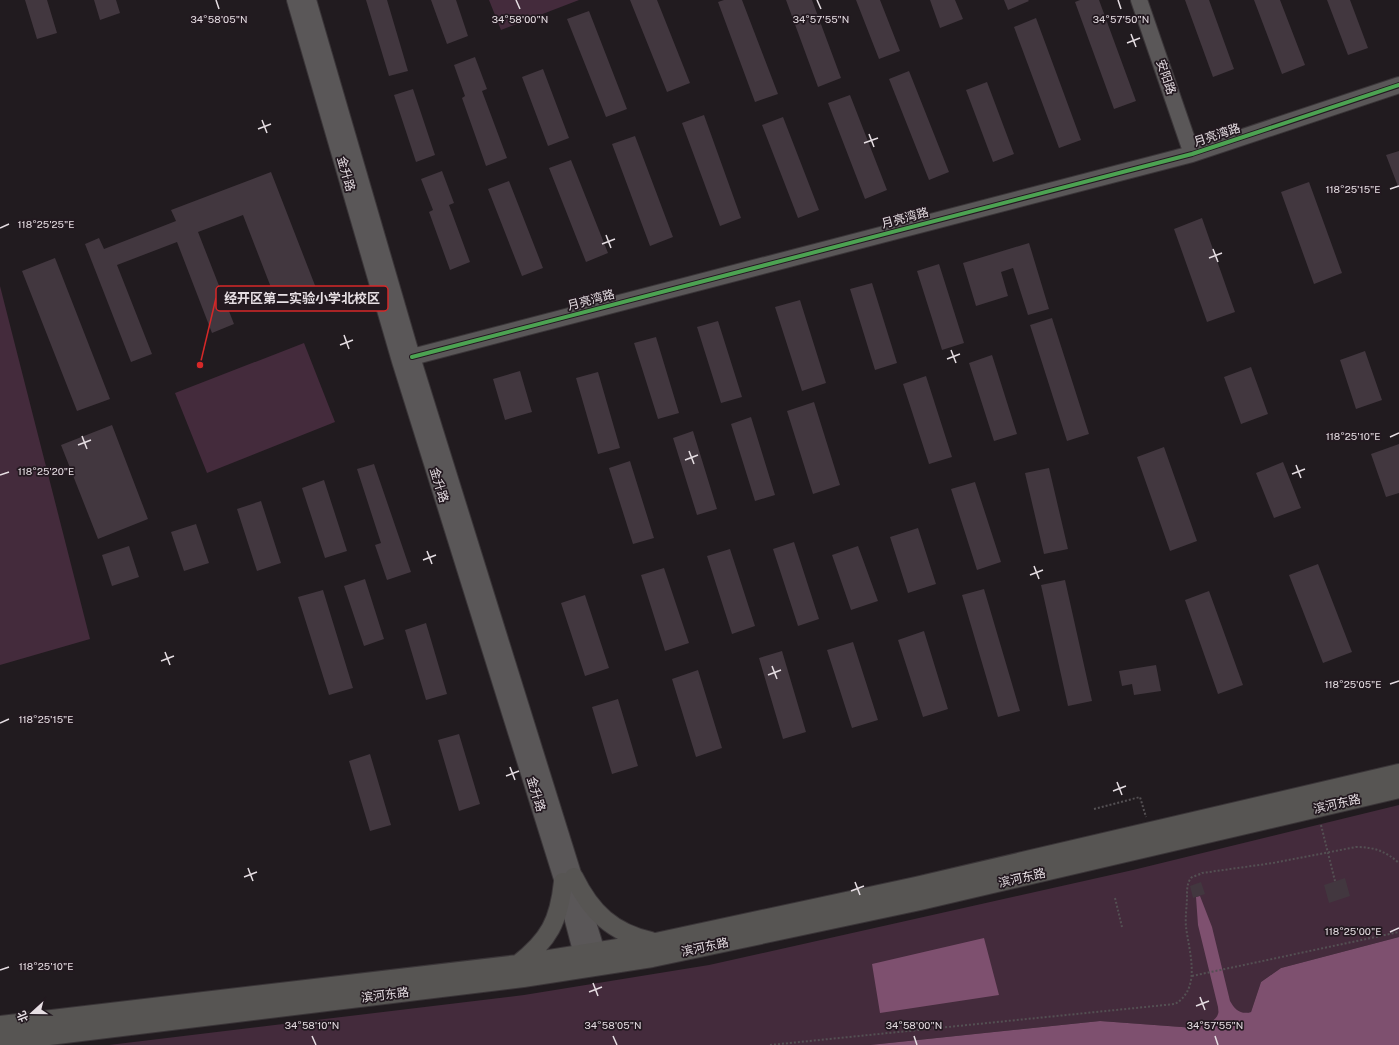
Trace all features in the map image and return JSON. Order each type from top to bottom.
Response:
[{"type":"main road","name":"金升路","points":[[295,0],[400,361],[569,880]]},
{"type":"main road","name":"金升路","points":[[308,0],[412,357],[569,880],[591,960]]},
{"type":"main road","name":"安阳路","points":[[1139,0],[1192,154]]},
{"type":"main road","name":"月亮湾路","points":[[412,357],[1192,154],[1399,85]]},
{"type":"main road","name":"滨河东路","points":[[0,1042],[523,978],[656,942],[916,886],[1399,773]]},
{"type":"main road","name":"滨河东路","points":[[0,1025],[518,964],[652,958],[920,901],[1399,789]]},
{"type":"main road","points":[[518,964],[534,952],[546,937],[558,914],[569,880],[606,921],[621,931],[638,938],[656,942]]},
{"type":"path","points":[[1094,809],[1140,797],[1147,820]]},
{"type":"path","points":[[1321,825],[1335,881]]},
{"type":"path","points":[[770,1045],[1170,1006],[1180,1002],[1184,997],[1192,976],[1192,964],[1186,926],[1188,885],[1191,878],[1202,873],[1273,863],[1356,848],[1370,848],[1381,851],[1399,863]]},
{"type":"path","points":[[1115,898],[1122,927]]},
{"type":"path","points":[[1192,976],[1399,932]]},
{"type":"shaded area","points":[[489,0],[579,0],[501,30]]},
{"type":"shaded area","points":[[0,286],[90,639],[0,665]]},
{"type":"shaded area","points":[[304,343],[335,422],[207,473],[175,393]]},
{"type":"shaded area","points":[[1399,805],[1399,937],[1281,968],[1261,982],[1251,1012],[1195,1028],[1100,1021],[870,1045],[109,1045],[524,995],[709,965],[1133,870]]},
{"type":"shaded area","points":[[1200,896],[1212,927],[1230,1001],[1236,1009],[1244,1013],[1251,1012],[1261,982],[1281,968],[1399,937],[1399,1045],[870,1045],[1100,1021],[1195,1028],[1208,1023],[1217,1017],[1218,1007],[1198,925],[1196,897]]},
{"type":"shaded area","points":[[984,938],[999,995],[880,1013],[872,964]]},
{"type":"building","points":[[25,0],[47,0],[57,33],[37,39]]},
{"type":"building","points":[[94,0],[116,0],[120,13],[100,20]]},
{"type":"building","points":[[366,0],[387,0],[408,71],[389,76]]},
{"type":"building","points":[[431,0],[456,0],[468,36],[447,44]]},
{"type":"building","points":[[630,0],[657,0],[690,83],[667,92]]},
{"type":"building","points":[[724,0],[742,0],[778,94],[755,102],[718,2]]},
{"type":"building","points":[[786,0],[812,0],[841,78],[818,87]]},
{"type":"building","points":[[856,0],[880,0],[900,51],[879,59]]},
{"type":"building","points":[[930,0],[955,0],[963,19],[940,28]]},
{"type":"building","points":[[1004,0],[1028,0],[1029,1],[1008,10]]},
{"type":"building","points":[[1080,0],[1099,0],[1136,101],[1114,109],[1075,2]]},
{"type":"building","points":[[1185,0],[1209,0],[1234,69],[1213,77]]},
{"type":"building","points":[[1254,0],[1280,0],[1305,65],[1282,74]]},
{"type":"building","points":[[1327,0],[1350,0],[1368,48],[1348,55]]},
{"type":"building","points":[[589,11],[627,109],[606,117],[567,19]]},
{"type":"building","points":[[1036,18],[1081,140],[1059,148],[1014,27]]},
{"type":"building","points":[[475,57],[487,89],[482,91],[507,158],[486,166],[462,98],[465,96],[454,65]]},
{"type":"building","points":[[543,69],[569,138],[548,146],[522,77]]},
{"type":"building","points":[[909,71],[949,172],[929,180],[889,79]]},
{"type":"building","points":[[987,82],[1014,154],[993,162],[966,90]]},
{"type":"building","points":[[413,89],[435,155],[416,162],[394,95]]},
{"type":"building","points":[[850,95],[887,190],[865,199],[828,103]]},
{"type":"building","points":[[704,115],[741,218],[720,226],[682,123]]},
{"type":"building","points":[[783,117],[819,210],[798,218],[762,125]]},
{"type":"building","points":[[635,136],[673,237],[650,246],[612,144]]},
{"type":"building","points":[[1399,151],[1399,189],[1386,155]]},
{"type":"building","points":[[571,160],[608,253],[586,262],[549,168]]},
{"type":"building","points":[[442,171],[454,203],[449,205],[470,262],[450,270],[429,212],[433,210],[421,179]]},
{"type":"building","points":[[271,172],[316,288],[277,303],[243,215],[198,232],[234,324],[212,333],[177,242],[117,265],[152,354],[131,362],[85,244],[99,238],[104,249],[176,221],[171,210]]},
{"type":"building","points":[[509,181],[543,268],[522,276],[488,189]]},
{"type":"building","points":[[1309,182],[1342,273],[1314,284],[1281,192]]},
{"type":"building","points":[[1202,218],[1235,312],[1207,322],[1174,229]]},
{"type":"building","points":[[1029,243],[1049,309],[1028,315],[1013,268],[1001,272],[1008,296],[976,306],[963,263]]},
{"type":"building","points":[[55,258],[110,399],[77,411],[22,271]]},
{"type":"building","points":[[939,264],[964,343],[942,350],[917,271]]},
{"type":"building","points":[[872,283],[897,363],[875,370],[850,289]]},
{"type":"building","points":[[800,300],[826,383],[802,391],[775,307]]},
{"type":"building","points":[[1052,318],[1089,434],[1067,441],[1030,325]]},
{"type":"building","points":[[718,321],[742,397],[721,403],[697,327]]},
{"type":"building","points":[[656,337],[679,413],[658,419],[634,343]]},
{"type":"building","points":[[1365,351],[1382,400],[1356,409],[1340,360]]},
{"type":"building","points":[[992,355],[1017,434],[994,441],[969,363]]},
{"type":"building","points":[[1251,367],[1268,414],[1241,424],[1224,377]]},
{"type":"building","points":[[520,371],[532,412],[505,420],[493,379]]},
{"type":"building","points":[[598,372],[620,448],[598,454],[576,378]]},
{"type":"building","points":[[926,376],[952,457],[929,464],[903,384]]},
{"type":"building","points":[[814,402],[840,485],[813,494],[787,411]]},
{"type":"building","points":[[751,417],[775,495],[755,501],[731,424]]},
{"type":"building","points":[[112,425],[148,519],[98,539],[61,445]]},
{"type":"building","points":[[693,431],[717,509],[697,515],[673,438]]},
{"type":"building","points":[[1399,444],[1399,493],[1386,497],[1371,454]]},
{"type":"building","points":[[1164,447],[1197,541],[1170,551],[1137,457]]},
{"type":"building","points":[[630,461],[654,538],[633,544],[609,468]]},
{"type":"building","points":[[1283,462],[1301,508],[1274,518],[1256,473]]},
{"type":"building","points":[[374,464],[411,572],[387,580],[375,545],[381,543],[357,469]]},
{"type":"building","points":[[1049,468],[1068,549],[1044,554],[1025,473]]},
{"type":"building","points":[[324,480],[347,551],[325,558],[302,488]]},
{"type":"building","points":[[975,482],[1001,562],[977,570],[951,489]]},
{"type":"building","points":[[261,501],[281,563],[257,571],[237,509]]},
{"type":"building","points":[[196,524],[209,563],[184,571],[171,532]]},
{"type":"building","points":[[918,528],[936,584],[908,593],[890,537]]},
{"type":"building","points":[[794,542],[819,619],[798,626],[773,549]]},
{"type":"building","points":[[129,546],[139,577],[112,586],[102,555]]},
{"type":"building","points":[[858,546],[878,601],[851,610],[832,555]]},
{"type":"building","points":[[730,549],[755,626],[732,634],[707,556]]},
{"type":"building","points":[[1318,564],[1352,652],[1323,663],[1289,575]]},
{"type":"building","points":[[664,568],[689,643],[665,651],[641,575]]},
{"type":"building","points":[[365,579],[384,639],[364,646],[344,586]]},
{"type":"building","points":[[1065,580],[1092,701],[1068,706],[1041,585]]},
{"type":"building","points":[[984,589],[1020,711],[998,717],[962,595]]},
{"type":"building","points":[[323,590],[353,688],[329,695],[298,597]]},
{"type":"building","points":[[1209,591],[1243,685],[1218,694],[1185,600]]},
{"type":"building","points":[[585,595],[609,668],[585,676],[561,603]]},
{"type":"building","points":[[426,623],[447,694],[426,700],[405,630]]},
{"type":"building","points":[[924,631],[948,709],[923,717],[898,640]]},
{"type":"building","points":[[853,642],[878,720],[852,728],[827,650]]},
{"type":"building","points":[[782,651],[806,732],[783,739],[759,658]]},
{"type":"building","points":[[1156,665],[1161,691],[1134,695],[1132,684],[1122,686],[1119,671]]},
{"type":"building","points":[[698,670],[722,748],[696,757],[672,679]]},
{"type":"building","points":[[618,699],[638,766],[612,774],[592,707]]},
{"type":"building","points":[[459,734],[480,804],[459,811],[438,740]]},
{"type":"building","points":[[370,754],[391,825],[370,831],[349,761]]},
{"type":"building","points":[[1345,878],[1350,896],[1329,903],[1324,885]]},
{"type":"building","points":[[1201,882],[1205,894],[1193,898],[1190,886]]},
{"type":"cycle path","points":[[412,357],[1192,154],[1399,85]]},
{"type":"place","name":"经开区第二实验小学北校区","points":[[200,365]]}]
